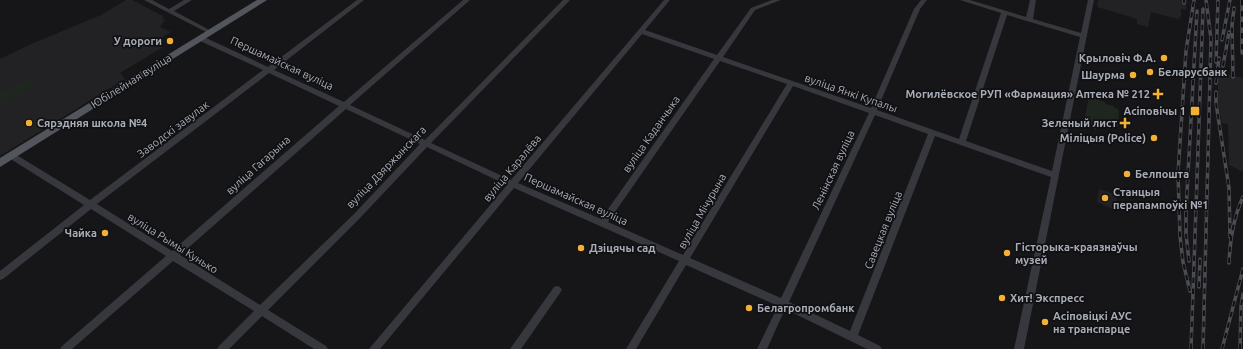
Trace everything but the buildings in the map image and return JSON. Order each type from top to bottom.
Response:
[{"type":"main road","name":"Юбілейная вуліца","points":[[0,163],[263,0]]},
{"type":"street","points":[[147,0],[210,32]]},
{"type":"street","points":[[169,11],[189,0]]},
{"type":"street","name":"Заводскі завулак","points":[[0,276],[90,205],[361,0]]},
{"type":"street","name":"вуліца Гагарына","points":[[65,349],[173,257],[344,105],[467,0]]},
{"type":"street","name":"вуліца Дзяржынскага","points":[[222,349],[357,216],[426,143],[567,0]]},
{"type":"street","name":"вуліца Каралёва","points":[[374,349],[667,0]]},
{"type":"street","name":"вуліца Каданчыка","points":[[603,223],[753,9],[778,0]]},
{"type":"street","name":"Ленінская вуліца","points":[[762,349],[873,112],[917,9],[924,0]]},
{"type":"street","points":[[963,0],[1084,36]]},
{"type":"street","points":[[1029,20],[1033,0]]},
{"type":"street","points":[[1019,349],[1091,0]]},
{"type":"street","points":[[961,143],[1004,13]]},
{"type":"street","name":"вуліца Янкі Купалы","points":[[641,31],[1055,175]]},
{"type":"street","name":"Першамайская вуліца","points":[[200,38],[513,184],[784,304],[877,349]]},
{"type":"street","name":"вуліца Мічурына","points":[[632,349],[791,84]]},
{"type":"street","name":"Савецкая вуліца","points":[[853,337],[934,132]]},
{"type":"street","name":"вуліца Рымы Кунько","points":[[12,156],[323,349]]},
{"type":"street","points":[[515,349],[557,290]]},
{"type":"shaded area","points":[[126,0],[132,0],[163,16],[162,18],[165,20],[160,27],[171,32],[155,42],[163,47],[120,73],[125,79],[0,156],[0,59],[29,45],[101,15]]},
{"type":"shaded area","points":[[1098,0],[1187,0],[1186,10],[1181,9],[1181,16],[1178,19],[1151,12],[1148,27],[1137,24],[1137,19],[1097,7]]},
{"type":"shaded area","points":[[1218,72],[1243,78],[1243,172],[1229,165],[1228,124],[1222,123],[1218,102]]},
{"type":"shaded area","points":[[27,81],[33,82],[33,87],[0,107],[0,93],[17,83]]},
{"type":"shaded area","points":[[1089,97],[1105,102],[1105,104],[1113,106],[1119,110],[1118,127],[1102,122],[1097,124],[1096,130],[1083,125]]},
{"type":"shaded area","points":[[1099,189],[1117,195],[1116,207],[1113,209],[1097,202]]},
{"type":"railway","points":[[1190,291],[1183,262],[1180,236],[1178,173],[1186,51],[1194,0]]},
{"type":"railway","points":[[1203,349],[1211,39],[1206,0]]},
{"type":"railway","points":[[1216,62],[1218,0]]},
{"type":"railway","points":[[1222,40],[1230,0]]},
{"type":"railway","points":[[1242,0],[1242,53]]},
{"type":"railway","points":[[1233,77],[1232,25],[1234,8]]},
{"type":"railway","points":[[1191,349],[1203,9]]},
{"type":"railway","points":[[1189,261],[1186,234],[1186,210],[1197,11]]},
{"type":"railway","points":[[1223,66],[1229,32]]},
{"type":"railway","points":[[1216,83],[1219,58]]},
{"type":"railway","points":[[1216,92],[1216,103],[1229,188],[1230,237]]},
{"type":"railway","points":[[1229,263],[1233,229],[1243,197]]},
{"type":"railway","points":[[1199,287],[1200,259]]},
{"type":"railway","points":[[1222,349],[1243,269]]},
{"type":"railway","points":[[1240,349],[1241,306],[1243,294]]},
{"type":"place","name":"У дороги","points":[[170,41]]},
{"type":"place","name":"Крыловіч Ф.А.","points":[[1164,58]]},
{"type":"place","name":"Беларусбанк","points":[[1150,72]]},
{"type":"place","name":"Шаурма","points":[[1133,75]]},
{"type":"place","name":"Могилёвское РУП «Фармация» Аптека № 212","points":[[1158,94]]},
{"type":"place","name":"Асіповічы 1","points":[[1195,111]]},
{"type":"place","name":"Сярэдняя школа №4","points":[[29,123]]},
{"type":"place","name":"Зеленый лист","points":[[1125,123]]},
{"type":"place","name":"Міліцыя (Police)","points":[[1154,138]]},
{"type":"place","name":"Белпошта","points":[[1127,174]]},
{"type":"place","name":"Станцыя перапампоўкі №1","points":[[1105,198]]},
{"type":"place","name":"Чайка","points":[[105,233]]},
{"type":"place","name":"Дзіцячы сад","points":[[581,248]]},
{"type":"place","name":"Гісторыка-краязнаўчы музей","points":[[1007,253]]},
{"type":"place","name":"Хит! Экспресс","points":[[1002,298]]},
{"type":"place","name":"Белагропромбанк","points":[[749,308]]},
{"type":"place","name":"Асіповіцкі АУС на транспарце","points":[[1045,322]]}]
